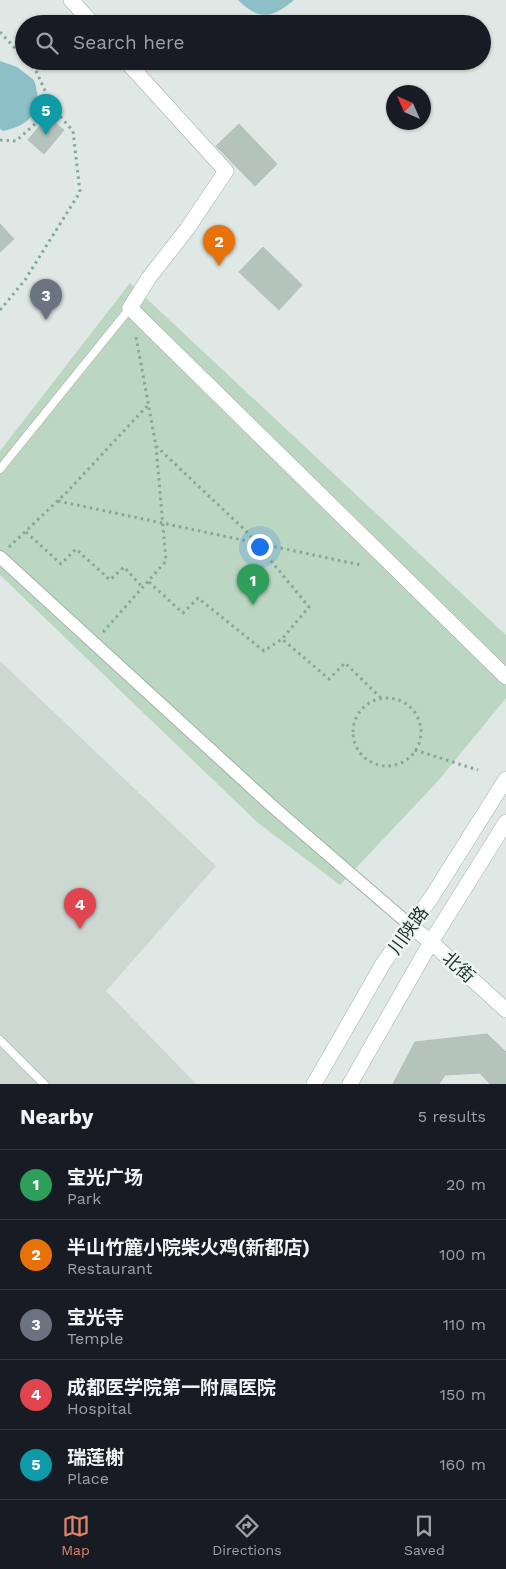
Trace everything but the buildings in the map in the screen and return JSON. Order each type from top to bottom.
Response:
[{"type":"street","points":[[71,0],[84,15]]},
{"type":"street","points":[[134,70],[226,171],[187,229],[148,279],[130,308],[506,676]]},
{"type":"street","points":[[3,554],[93,644],[272,806],[410,926]]},
{"type":"street","name":"川陕路","points":[[314,1084],[384,962],[431,898],[506,779]]},
{"type":"street","name":"川陕路","points":[[350,1084],[431,942],[506,822]]},
{"type":"street","name":"北街","points":[[410,926],[431,942],[506,1010]]},
{"type":"lane","points":[[0,469],[130,308]]},
{"type":"lane","points":[[0,1040],[44,1084]]},
{"type":"path","points":[[0,32],[15,48]]},
{"type":"path","points":[[0,310],[25,280],[80,192],[73,131],[53,108],[35,70]]},
{"type":"path","points":[[0,140],[16,141],[53,108]]},
{"type":"path","points":[[93,644],[166,561],[156,446],[130,308]]},
{"type":"path","points":[[3,554],[67,492],[148,405]]},
{"type":"path","points":[[149,582],[183,613],[198,598],[264,651],[282,639],[309,607],[257,544],[156,446]]},
{"type":"path","points":[[58,501],[361,565]]},
{"type":"path","points":[[26,532],[61,564],[76,549],[110,580],[124,567],[144,588]]},
{"type":"path","points":[[282,639],[329,679],[345,663],[382,698]]},
{"type":"path","points":[[382,698],[395,699],[407,704],[416,714],[421,727],[420,739],[415,750],[406,759],[395,765],[382,765],[370,761],[359,751],[354,739],[354,725],[359,712],[369,703],[382,698]]},
{"type":"path","points":[[415,750],[478,770]]},
{"type":"shaded area","points":[[0,661],[216,866],[106,991],[196,1084],[0,1084]]},
{"type":"green space","points":[[130,283],[506,635],[506,698],[438,781],[340,885],[257,822],[0,575],[0,451]]},
{"type":"water","points":[[238,0],[294,0],[279,11],[266,15],[253,11]]},
{"type":"water","points":[[0,61],[15,66],[15,70],[21,70],[34,80],[37,99],[33,114],[28,120],[13,128],[3,131],[0,129]]},
{"type":"place","name":"瑞莲榭","points":[[46,135]]},
{"type":"place","name":"半山竹簏小院柴火鸡(新都店)","points":[[219,266]]},
{"type":"place","name":"宝光寺","points":[[46,320]]},
{"type":"place","name":"宝光广场","points":[[253,605]]},
{"type":"place","name":"成都医学院第一附属医院","points":[[80,929]]}]
